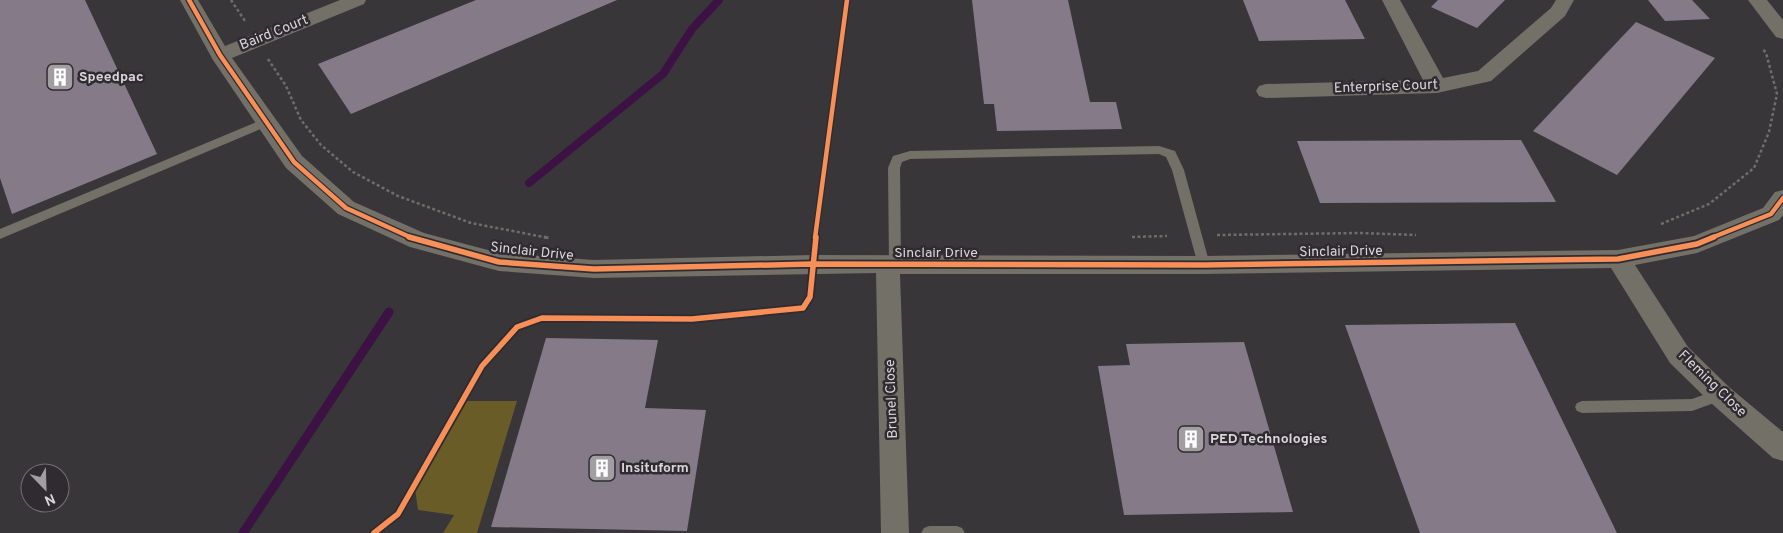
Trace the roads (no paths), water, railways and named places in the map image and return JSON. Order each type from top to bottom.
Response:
[{"type":"street","name":"Sinclair Drive","points":[[189,0],[220,54],[294,162],[346,208],[418,241],[499,262],[594,269],[812,264],[1204,266],[1618,259],[1697,244],[1771,214],[1783,198]]},
{"type":"street","name":"Baird Court","points":[[220,54],[357,0]]},
{"type":"street","points":[[1391,0],[1437,86]]},
{"type":"street","name":"Enterprise Court","points":[[1266,91],[1437,86],[1484,76],[1558,12],[1565,0]]},
{"type":"street","points":[[1757,0],[1783,33]]},
{"type":"street","name":"Fleming Close","points":[[1618,259],[1679,355],[1720,395],[1783,449]]},
{"type":"street","name":"Brunel Close","points":[[891,264],[895,533]]},
{"type":"lane","points":[[0,234],[266,122]]},
{"type":"lane","points":[[891,264],[894,168],[897,159],[910,155],[1159,150],[1171,154],[1178,170],[1204,266]]},
{"type":"lane","points":[[1582,407],[1692,405],[1720,395]]},
{"type":"lane","points":[[929,533],[957,533]]},
{"type":"waterway","points":[[529,183],[663,74],[692,29],[719,0]]},
{"type":"waterway","points":[[243,533],[389,312]]},
{"type":"place","name":"Speedpac","points":[[60,77]]},
{"type":"place","name":"PED Technologies","points":[[1191,439]]},
{"type":"place","name":"Insituform","points":[[602,468]]}]
